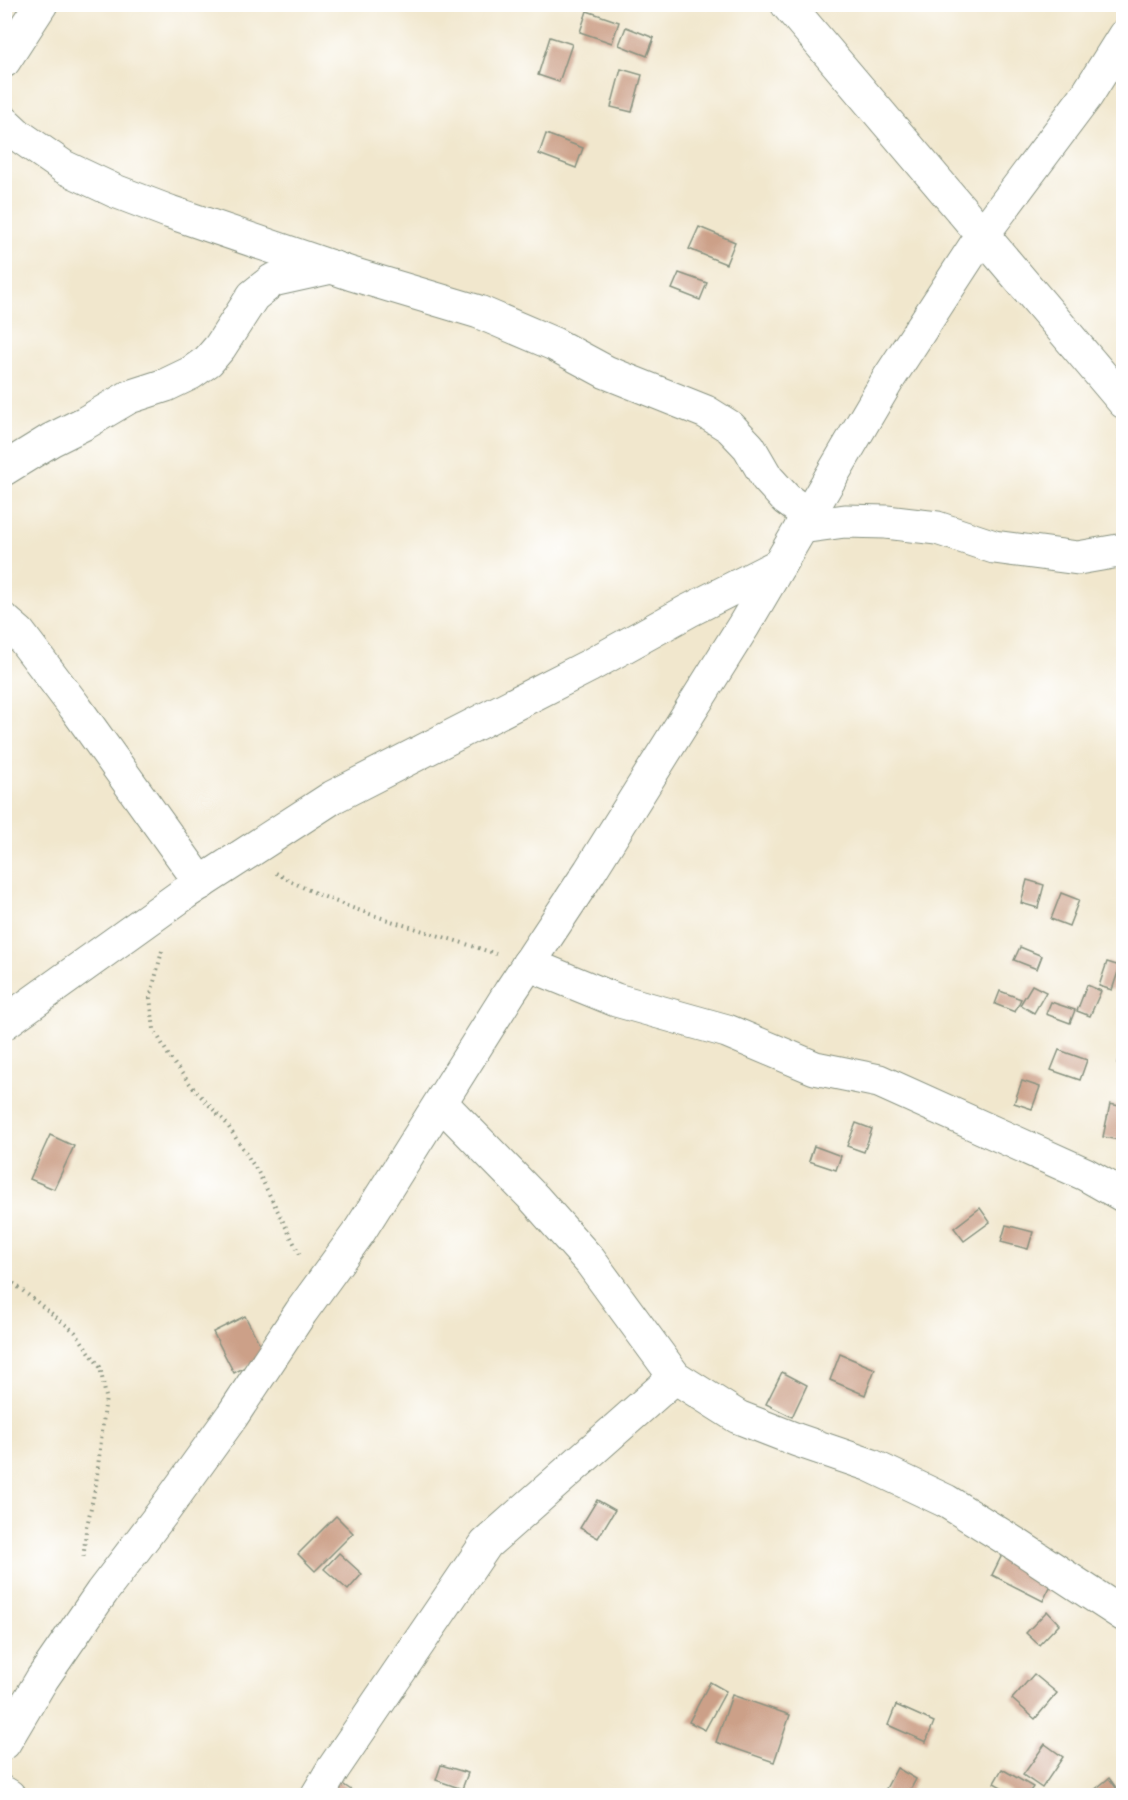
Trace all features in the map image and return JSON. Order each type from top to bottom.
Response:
[{"type":"street","points":[[4,61],[41,4]]},
{"type":"street","points":[[788,4],[1124,402]]},
{"type":"street","points":[[4,1743],[42,1679],[102,1592],[232,1416],[359,1232],[744,625],[889,378],[982,234],[1087,95],[1124,36]]},
{"type":"street","points":[[4,122],[18,135],[64,167],[115,191],[332,267],[479,312],[554,344],[606,372],[706,412],[730,427],[749,447],[767,478],[805,521],[886,522],[937,528],[994,547],[1078,558],[1124,550]]},
{"type":"street","points":[[4,469],[129,397],[166,385],[191,373],[208,361],[220,347],[253,296],[263,286],[273,280],[332,267]]},
{"type":"street","points":[[4,1023],[201,883],[333,797],[589,666],[688,611],[779,565]]},
{"type":"street","points":[[4,620],[19,633],[75,707],[201,883]]},
{"type":"street","points":[[528,964],[616,1000],[727,1031],[815,1068],[879,1081],[1085,1174],[1124,1197]]},
{"type":"street","points":[[441,1103],[534,1198],[590,1261],[675,1377],[738,1417],[870,1465],[946,1501],[1124,1615]]},
{"type":"street","points":[[317,1796],[333,1768],[486,1544],[675,1377]]},
{"type":"street","points":[[4,1793],[9,1796]]},
{"type":"path","points":[[247,853],[306,891],[528,964]]},
{"type":"path","points":[[163,949],[150,998],[154,1029],[170,1058],[194,1089],[226,1123],[258,1172],[318,1289]]},
{"type":"path","points":[[4,1276],[75,1332],[100,1367],[106,1397],[96,1484],[86,1531],[82,1566],[86,1582],[102,1592]]},
{"type":"building","points":[[587,11],[619,22],[612,43],[580,32]]},
{"type":"building","points":[[626,27],[654,38],[647,56],[619,45]]},
{"type":"building","points":[[550,37],[572,44],[559,82],[538,75]]},
{"type":"building","points":[[621,69],[642,75],[632,112],[611,107]]},
{"type":"building","points":[[546,134],[583,148],[576,168],[539,154]]},
{"type":"building","points":[[699,227],[735,242],[726,264],[689,249]]},
{"type":"building","points":[[679,273],[707,283],[700,300],[672,289]]},
{"type":"building","points":[[1027,880],[1044,885],[1038,908],[1021,903]]},
{"type":"building","points":[[1061,893],[1079,900],[1069,926],[1051,919]]},
{"type":"building","points":[[1020,947],[1042,956],[1037,969],[1014,960]]},
{"type":"building","points":[[1107,962],[1120,966],[1112,990],[1099,986]]},
{"type":"building","points":[[1032,985],[1046,992],[1034,1013],[1020,1005]]},
{"type":"building","points":[[1087,985],[1101,991],[1090,1016],[1077,1011]]},
{"type":"building","points":[[1000,991],[1021,999],[1015,1012],[995,1004]]},
{"type":"building","points":[[1051,1002],[1075,1010],[1070,1023],[1046,1014]]},
{"type":"building","points":[[1059,1050],[1087,1060],[1080,1080],[1051,1070]]},
{"type":"building","points":[[1124,1052],[1124,1067],[1117,1063]]},
{"type":"building","points":[[1022,1081],[1040,1087],[1032,1109],[1014,1103]]},
{"type":"building","points":[[1110,1104],[1124,1107],[1124,1141],[1103,1137]]},
{"type":"building","points":[[856,1123],[872,1129],[864,1152],[847,1146]]},
{"type":"building","points":[[50,1135],[74,1146],[54,1189],[30,1179]]},
{"type":"building","points":[[814,1146],[841,1156],[836,1170],[809,1161]]},
{"type":"building","points":[[980,1208],[990,1222],[964,1241],[954,1228]]},
{"type":"building","points":[[1006,1225],[1033,1232],[1028,1249],[1001,1242]]},
{"type":"building","points":[[245,1316],[266,1356],[234,1373],[213,1332]]},
{"type":"building","points":[[840,1354],[875,1369],[865,1395],[830,1380]]},
{"type":"building","points":[[782,1372],[807,1385],[792,1417],[766,1404]]},
{"type":"building","points":[[597,1500],[615,1510],[598,1538],[580,1528]]},
{"type":"building","points":[[336,1516],[353,1533],[315,1571],[298,1554]]},
{"type":"building","points":[[339,1553],[362,1574],[348,1590],[324,1569]]},
{"type":"building","points":[[1003,1553],[1054,1579],[1043,1601],[992,1575]]},
{"type":"building","points":[[1047,1611],[1059,1624],[1039,1645],[1026,1633]]},
{"type":"building","points":[[1034,1674],[1057,1693],[1035,1719],[1012,1699]]},
{"type":"building","points":[[710,1682],[726,1691],[705,1730],[689,1722]]},
{"type":"building","points":[[732,1695],[790,1715],[774,1762],[716,1742]]},
{"type":"building","points":[[896,1705],[934,1722],[926,1742],[888,1725]]},
{"type":"building","points":[[1045,1744],[1063,1757],[1042,1788],[1023,1775]]},
{"type":"building","points":[[441,1765],[468,1773],[462,1789],[436,1780]]},
{"type":"building","points":[[897,1768],[916,1779],[907,1796],[882,1796]]},
{"type":"building","points":[[1002,1769],[1033,1787],[1027,1796],[1017,1796],[994,1783]]},
{"type":"building","points":[[332,1777],[360,1796],[329,1796]]},
{"type":"building","points":[[1109,1778],[1122,1796],[1087,1796]]}]
